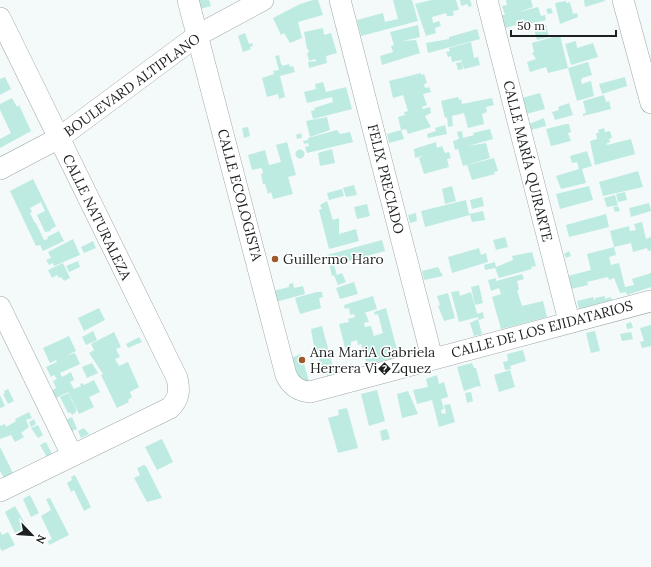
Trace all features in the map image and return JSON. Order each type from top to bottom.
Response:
[{"type":"street","name":"CALLE ECOLOGISTA","points":[[188,0],[206,31],[286,375],[294,387]]},
{"type":"street","points":[[206,31],[231,0]]},
{"type":"street","name":"BOULEVARD ALTIPLANO","points":[[0,170],[59,138],[206,31],[263,0]]},
{"type":"street","name":"FELIX PRECIADO","points":[[340,0],[432,358]]},
{"type":"street","name":"CALLE MARÍA QUIRARTE","points":[[487,0],[569,321]]},
{"type":"street","points":[[623,0],[651,103]]},
{"type":"street","name":"CALLE NATURALEZA","points":[[0,18],[177,378],[179,395],[170,408],[72,455]]},
{"type":"street","name":"CALLE DE LOS EJIDATARIOS","points":[[294,387],[301,391],[310,392],[569,321],[651,301]]},
{"type":"street","points":[[0,307],[72,455],[0,491]]},
{"type":"building","points":[[198,0],[209,0],[211,6],[200,9]]},
{"type":"building","points":[[318,0],[323,15],[298,22],[302,38],[290,43],[284,33],[281,35],[273,18],[300,4]]},
{"type":"building","points":[[393,0],[412,0],[418,21],[361,36],[357,20],[383,13],[385,22],[398,19]]},
{"type":"building","points":[[431,0],[456,0],[459,10],[453,11],[454,15],[451,16],[447,16],[446,13],[432,17],[433,23],[439,21],[441,26],[435,28],[436,33],[426,36],[415,4]]},
{"type":"building","points":[[460,0],[470,0],[472,6],[468,7],[468,4],[461,6]]},
{"type":"building","points":[[506,0],[531,0],[533,7],[519,12],[538,7],[541,16],[545,15],[546,20],[522,26],[522,29],[520,24],[505,28],[501,15],[505,15],[502,6],[507,5]]},
{"type":"building","points":[[584,0],[604,0],[605,1],[585,7]]},
{"type":"building","points":[[566,1],[566,3],[570,2],[573,14],[577,13],[578,17],[560,24],[555,3]]},
{"type":"building","points":[[551,8],[553,13],[548,14],[546,9]]},
{"type":"building","points":[[418,25],[420,37],[403,41],[416,40],[420,53],[382,65],[380,56],[393,52],[391,46],[394,45],[390,32]]},
{"type":"building","points":[[546,25],[549,37],[537,40],[534,29]]},
{"type":"building","points":[[323,28],[324,35],[331,33],[337,53],[326,56],[327,63],[309,68],[308,62],[316,61],[315,59],[309,61],[307,53],[309,52],[307,49],[304,32]]},
{"type":"building","points":[[477,29],[480,39],[428,53],[426,43],[449,39],[449,37]]},
{"type":"building","points":[[245,33],[249,44],[252,43],[253,46],[250,47],[251,49],[243,52],[238,36]]},
{"type":"building","points":[[560,35],[568,68],[548,73],[546,67],[530,72],[527,62],[536,59],[532,53],[534,52],[532,43]]},
{"type":"building","points":[[576,41],[577,48],[593,43],[598,57],[571,65],[565,44]]},
{"type":"building","points":[[471,42],[474,58],[478,57],[480,65],[464,69],[461,59],[452,62],[451,56],[448,57],[446,52],[450,51],[449,48]]},
{"type":"building","points":[[279,55],[281,64],[283,66],[289,64],[290,67],[293,66],[295,72],[280,76],[285,97],[279,99],[278,94],[267,97],[262,78],[274,74],[273,71],[279,70],[275,56]]},
{"type":"building","points":[[462,62],[463,69],[458,70],[456,63]]},
{"type":"building","points":[[588,62],[592,75],[582,78],[581,81],[582,84],[591,81],[594,96],[577,101],[568,68]]},
{"type":"building","points":[[421,73],[421,75],[424,74],[427,83],[424,84],[425,88],[429,87],[431,92],[423,94],[427,105],[422,107],[423,109],[430,107],[431,113],[425,116],[431,127],[408,134],[406,129],[401,130],[398,117],[405,115],[404,112],[408,111],[403,95],[393,98],[389,81]]},
{"type":"building","points":[[5,77],[11,89],[0,95],[0,79]]},
{"type":"building","points":[[625,77],[627,86],[602,94],[599,84]]},
{"type":"building","points":[[323,82],[326,92],[346,87],[352,109],[313,119],[311,111],[315,110],[314,108],[333,102],[332,97],[307,103],[304,92],[316,89],[315,84]]},
{"type":"building","points":[[540,93],[545,109],[526,114],[522,98]]},
{"type":"building","points":[[604,95],[606,102],[609,101],[611,109],[583,116],[583,114],[586,113],[583,101]]},
{"type":"building","points":[[458,97],[459,100],[461,99],[462,104],[492,98],[494,105],[486,107],[487,112],[482,114],[484,124],[468,128],[464,113],[452,116],[453,126],[448,127],[447,117],[445,118],[441,101]]},
{"type":"building","points":[[12,98],[17,107],[19,105],[31,131],[0,148],[0,139],[11,133],[0,110],[0,104]]},
{"type":"building","points":[[569,103],[573,115],[555,120],[552,112],[559,110],[558,107]]},
{"type":"building","points":[[327,117],[330,130],[310,137],[306,121]]},
{"type":"building","points":[[544,118],[546,126],[531,130],[529,124]]},
{"type":"building","points":[[569,124],[571,132],[568,133],[571,141],[551,146],[546,129]]},
{"type":"building","points":[[445,125],[447,134],[428,138],[427,134],[436,131],[435,128]]},
{"type":"building","points":[[248,127],[250,136],[244,138],[242,128]]},
{"type":"building","points":[[604,128],[605,132],[610,131],[612,138],[609,139],[610,142],[607,143],[607,145],[631,139],[635,154],[595,165],[590,141],[597,139],[596,133],[599,133],[598,130]]},
{"type":"building","points":[[490,129],[493,139],[468,146],[486,143],[490,158],[463,166],[458,149],[455,150],[453,141],[459,139],[457,132],[462,131],[463,138],[474,135],[473,133]]},
{"type":"building","points":[[337,130],[340,134],[350,132],[353,142],[307,153],[305,147],[309,146],[308,143],[304,144],[303,141],[308,140],[308,138]]},
{"type":"building","points":[[401,130],[404,139],[389,143],[387,134]]},
{"type":"building","points":[[301,133],[302,138],[297,139],[296,135]]},
{"type":"building","points":[[287,142],[296,175],[288,177],[293,194],[273,199],[271,192],[268,194],[265,184],[263,184],[261,174],[263,173],[262,169],[252,170],[248,155],[265,150],[269,165],[281,162],[276,145]]},
{"type":"building","points":[[436,142],[437,148],[442,146],[445,153],[449,152],[451,158],[447,159],[449,167],[424,174],[419,158],[424,155],[415,158],[414,149]]},
{"type":"building","points":[[332,149],[335,163],[320,166],[318,153]]},
{"type":"building","points":[[298,150],[302,150],[304,154],[302,158],[298,158],[296,156],[296,152]]},
{"type":"building","points":[[587,151],[592,166],[582,169],[586,183],[561,189],[556,176],[579,169],[577,162],[572,163],[570,156]]},
{"type":"building","points":[[494,158],[498,171],[494,172],[495,174],[472,180],[467,165]]},
{"type":"building","points":[[638,171],[643,187],[603,196],[599,182]]},
{"type":"building","points":[[33,179],[56,226],[50,230],[51,231],[45,232],[37,215],[45,211],[41,202],[30,208],[32,212],[30,213],[35,223],[44,240],[48,239],[47,237],[59,231],[64,241],[43,251],[40,245],[36,246],[10,191]]},
{"type":"building","points":[[354,185],[357,195],[346,197],[343,188]]},
{"type":"building","points":[[452,186],[456,201],[445,204],[442,189]]},
{"type":"building","points":[[589,186],[593,200],[560,209],[556,194]]},
{"type":"building","points":[[342,189],[344,196],[329,200],[327,193]]},
{"type":"building","points":[[625,192],[627,200],[618,202],[616,194]]},
{"type":"building","points":[[615,195],[618,205],[607,207],[604,198]]},
{"type":"building","points":[[482,197],[484,206],[472,209],[470,200]]},
{"type":"building","points":[[466,200],[469,214],[483,211],[485,220],[472,222],[470,215],[425,227],[421,211]]},
{"type":"building","points":[[327,201],[333,220],[339,218],[339,234],[356,229],[359,241],[329,249],[319,210],[322,209],[320,205]]},
{"type":"building","points":[[649,203],[651,211],[631,217],[629,208]]},
{"type":"building","points":[[367,204],[370,216],[357,219],[354,207]]},
{"type":"building","points":[[618,206],[620,211],[615,212],[613,207]]},
{"type":"building","points":[[416,213],[417,221],[410,223],[408,215]]},
{"type":"building","points":[[606,214],[609,227],[569,237],[566,225]]},
{"type":"building","points":[[642,222],[646,239],[651,237],[651,250],[648,251],[647,248],[633,252],[631,243],[614,247],[610,231],[629,226],[630,231],[636,230],[634,224]]},
{"type":"building","points":[[505,237],[508,247],[496,250],[493,240]]},
{"type":"building","points":[[73,239],[80,255],[54,266],[53,263],[49,265],[46,260],[51,258],[48,252]]},
{"type":"building","points":[[382,240],[385,251],[334,265],[337,275],[342,273],[346,282],[338,285],[334,275],[332,276],[327,255]]},
{"type":"building","points":[[93,241],[96,248],[84,253],[81,247]]},
{"type":"building","points":[[614,247],[616,255],[609,257],[611,265],[619,263],[625,287],[634,285],[632,279],[651,273],[651,287],[627,295],[626,292],[620,293],[614,278],[609,280],[608,277],[587,282],[588,285],[571,289],[568,276],[591,270],[587,254]]},
{"type":"building","points":[[479,248],[481,255],[486,253],[488,262],[452,273],[448,257]]},
{"type":"building","points":[[569,251],[571,256],[566,258],[564,254]]},
{"type":"building","points":[[532,252],[536,266],[531,267],[532,269],[499,278],[495,268],[485,270],[484,265],[495,262],[496,267],[513,260],[512,256]]},
{"type":"building","points":[[78,261],[80,267],[69,272],[66,266]]},
{"type":"building","points":[[63,263],[70,278],[64,281],[57,275],[52,278],[48,270]]},
{"type":"building","points":[[438,267],[443,276],[424,280],[422,271]]},
{"type":"building","points":[[522,274],[524,279],[517,281],[519,290],[517,290],[522,306],[543,301],[547,317],[501,329],[492,297],[501,294],[499,288],[491,291],[488,280],[496,278],[496,281]]},
{"type":"building","points":[[354,282],[358,294],[340,299],[336,288]]},
{"type":"building","points":[[293,283],[294,288],[303,286],[305,294],[276,302],[273,291],[289,287],[289,284]]},
{"type":"building","points":[[479,285],[483,303],[475,305],[471,287]]},
{"type":"building","points":[[459,291],[460,296],[471,292],[478,317],[459,322],[451,292]]},
{"type":"building","points":[[322,292],[323,297],[319,298],[321,308],[300,314],[295,298]]},
{"type":"building","points":[[448,293],[455,318],[444,321],[438,306],[440,305],[437,296]]},
{"type":"building","points":[[373,296],[377,309],[364,313],[366,314],[369,322],[364,323],[365,327],[371,326],[374,336],[383,333],[378,314],[375,315],[374,312],[386,308],[399,357],[367,365],[361,344],[358,345],[357,340],[351,342],[351,346],[345,348],[339,324],[349,322],[348,319],[355,317],[354,314],[350,315],[349,308],[345,309],[344,305]]},
{"type":"building","points":[[605,296],[605,299],[611,297],[612,300],[579,309],[577,301],[593,297],[595,301],[595,298]]},
{"type":"building","points":[[99,308],[105,320],[84,331],[78,318]]},
{"type":"building","points":[[483,312],[484,318],[479,320],[477,314]]},
{"type":"building","points":[[478,319],[482,334],[474,336],[470,323]]},
{"type":"building","points":[[631,322],[633,328],[627,329],[626,324]]},
{"type":"building","points":[[651,325],[651,346],[642,348],[640,342],[644,341],[640,328]]},
{"type":"building","points":[[322,326],[335,374],[327,376],[325,367],[323,368],[315,346],[314,347],[311,329]]},
{"type":"building","points":[[93,331],[97,340],[86,345],[82,337]]},
{"type":"building","points":[[595,331],[600,351],[591,353],[586,333]]},
{"type":"building","points":[[114,332],[121,347],[116,349],[120,357],[115,359],[119,366],[128,362],[139,387],[130,392],[132,397],[128,400],[129,402],[117,408],[101,375],[103,374],[89,353],[94,350],[91,344]]},
{"type":"building","points":[[631,332],[633,339],[622,341],[620,334]]},
{"type":"building","points":[[69,336],[76,351],[66,356],[75,353],[80,364],[60,373],[62,377],[71,372],[74,380],[70,382],[74,389],[81,386],[80,384],[82,383],[84,385],[94,380],[100,392],[89,397],[94,407],[79,414],[68,392],[54,399],[50,392],[56,388],[53,381],[57,379],[54,375],[51,377],[46,367],[57,362],[56,360],[50,363],[43,348]]},
{"type":"building","points":[[139,337],[142,342],[128,348],[126,344]]},
{"type":"building","points":[[523,350],[526,361],[510,366],[511,369],[505,370],[503,362],[508,361],[507,354]]},
{"type":"building","points":[[301,354],[309,381],[298,384],[291,358]]},
{"type":"building","points":[[92,363],[98,373],[87,378],[82,367]]},
{"type":"building","points":[[472,363],[474,368],[476,368],[481,387],[478,386],[464,391],[457,367]]},
{"type":"building","points":[[510,370],[515,387],[499,392],[494,375]]},
{"type":"building","points":[[437,375],[439,384],[444,382],[448,397],[441,399],[444,409],[441,410],[442,414],[446,413],[444,405],[450,404],[455,422],[439,427],[432,400],[417,404],[413,390],[428,387],[426,379]]},
{"type":"building","points":[[8,389],[14,401],[8,404],[3,394],[5,393],[4,391]]},
{"type":"building","points":[[377,390],[385,421],[369,426],[361,394]]},
{"type":"building","points":[[408,391],[418,414],[402,418],[397,394]]},
{"type":"building","points":[[471,392],[473,401],[467,403],[465,393]]},
{"type":"building","points":[[68,393],[76,409],[76,412],[72,415],[70,412],[68,413],[60,397]]},
{"type":"building","points":[[0,395],[5,406],[0,408]]},
{"type":"building","points":[[347,408],[358,448],[338,453],[328,418],[339,415],[338,410]]},
{"type":"building","points":[[29,412],[32,418],[26,420],[29,427],[21,433],[24,437],[15,442],[11,435],[0,439],[0,426],[5,424],[6,427],[16,421],[15,419]]},
{"type":"building","points":[[72,417],[77,429],[70,432],[64,421]]},
{"type":"building","points":[[34,419],[36,424],[31,427],[29,422]]},
{"type":"building","points":[[38,425],[43,435],[38,438],[31,428]]},
{"type":"building","points":[[84,428],[89,434],[81,438],[78,431]]},
{"type":"building","points":[[387,429],[390,439],[382,441],[380,431]]},
{"type":"building","points":[[162,439],[173,462],[157,470],[145,447]]},
{"type":"building","points":[[46,442],[53,456],[48,459],[40,445]]},
{"type":"building","points":[[0,447],[14,475],[5,480],[0,471]]},
{"type":"building","points":[[144,465],[146,466],[162,498],[147,502],[134,478],[140,475],[137,468]]},
{"type":"building","points":[[75,475],[91,507],[84,511],[74,490],[71,492],[67,483],[72,480],[71,477]]},
{"type":"building","points":[[30,495],[39,513],[31,517],[23,499]]},
{"type":"building","points":[[50,498],[69,535],[49,545],[48,541],[52,539],[41,516],[51,510],[46,499]]},
{"type":"building","points":[[15,506],[27,527],[15,533],[5,512]]},
{"type":"building","points":[[0,531],[2,535],[8,532],[15,545],[2,551],[0,548]]},
{"type":"place","name":"Guillermo Haro","points":[[275,259]]},
{"type":"place","name":"Ana MariA Gabriela Herrera Vi�Zquez","points":[[302,360]]}]
